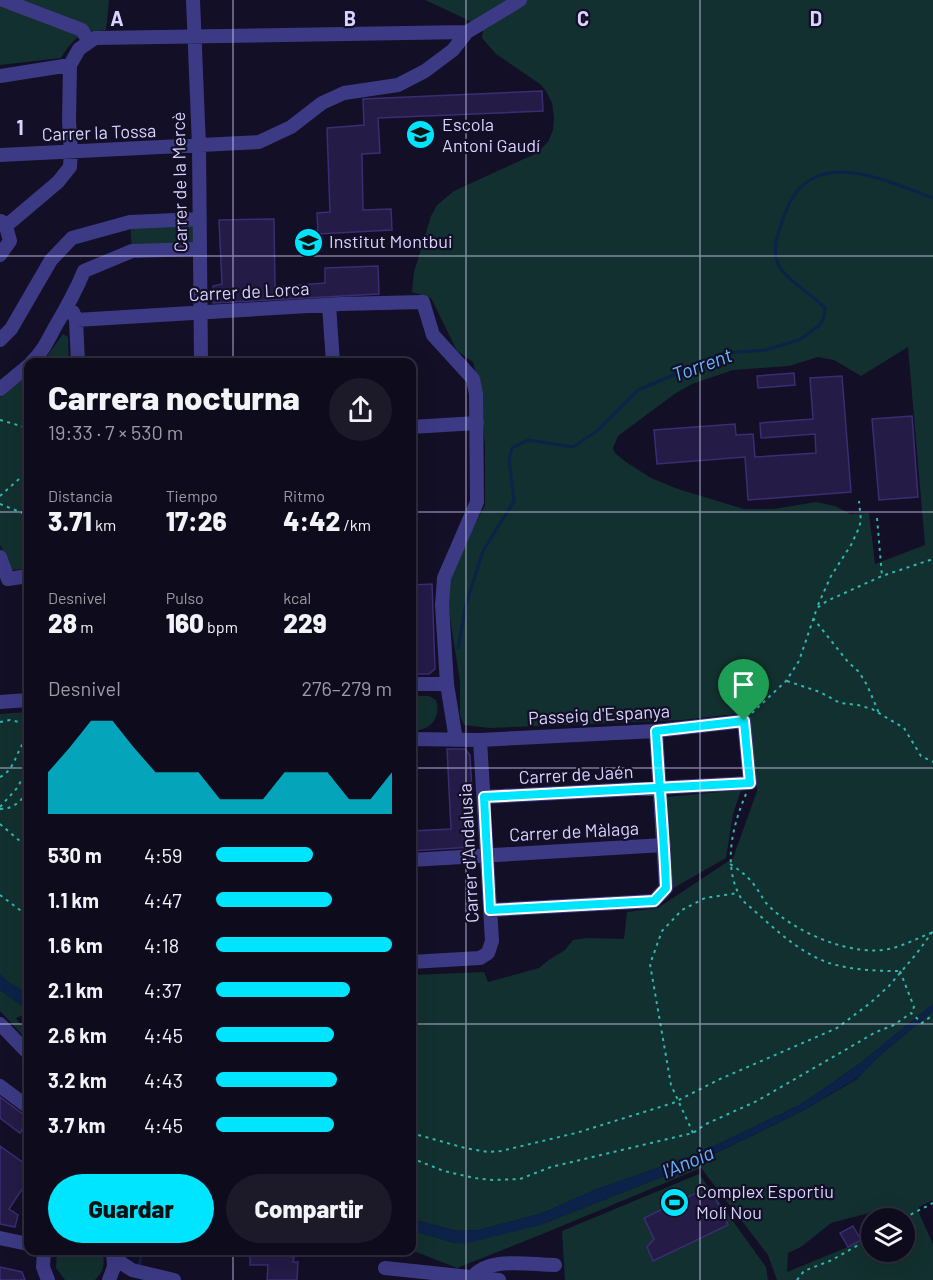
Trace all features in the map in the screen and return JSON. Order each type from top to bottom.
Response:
[{"type":"street","points":[[3,0],[82,30],[89,42]]},
{"type":"street","name":"Carrer de la Mercè","points":[[193,0],[199,146],[201,358]]},
{"type":"street","points":[[0,255],[10,241],[3,223],[58,182],[70,166],[70,65],[79,49],[95,38],[467,32],[520,0]]},
{"type":"street","name":"Carrer la Tossa","points":[[0,155],[259,142],[291,127],[322,103],[344,93],[398,85],[425,71],[453,50],[467,32]]},
{"type":"street","points":[[0,76],[70,65]]},
{"type":"street","points":[[0,340],[10,329],[51,260],[72,237],[130,222],[200,219]]},
{"type":"street","points":[[36,358],[44,351],[55,328],[71,304],[84,271],[132,251],[199,249]]},
{"type":"street","name":"Carrer de Lorca","points":[[76,320],[329,305],[423,302],[433,335],[473,379],[477,423]]},
{"type":"street","points":[[71,304],[76,320],[78,358]]},
{"type":"street","points":[[329,305],[333,358]]},
{"type":"street","points":[[0,389],[24,369]]},
{"type":"street","points":[[416,427],[477,423],[477,502],[444,578],[441,605],[447,684],[456,740]]},
{"type":"street","points":[[0,557],[8,579],[24,577]]},
{"type":"street","points":[[416,684],[447,684]]},
{"type":"street","points":[[0,702],[24,700]]},
{"type":"street","points":[[744,721],[750,783]]},
{"type":"street","name":"Passeig d'Espanya","points":[[416,740],[480,740],[656,731],[744,721]]},
{"type":"street","points":[[490,910],[654,901],[666,888],[656,731]]},
{"type":"street","name":"Carrer d'Andalusia","points":[[416,962],[480,958],[488,953],[492,941],[480,740]]},
{"type":"street","name":"Carrer de Jaén","points":[[484,797],[750,783]]},
{"type":"street","name":"Carrer de Màlaga","points":[[416,860],[664,845]]},
{"type":"street","points":[[0,1024],[24,1049]]},
{"type":"street","points":[[0,1086],[24,1104]]},
{"type":"street","points":[[0,1238],[24,1243]]},
{"type":"street","points":[[44,1255],[43,1267],[48,1280]]},
{"type":"street","points":[[470,1279],[479,1269],[493,1264],[555,1265]]},
{"type":"street","points":[[385,1268],[470,1279],[499,1280]]},
{"type":"street","points":[[121,1269],[174,1280]]},
{"type":"path","points":[[0,420],[24,427]]},
{"type":"path","points":[[0,496],[24,475]]},
{"type":"path","points":[[744,721],[786,681],[799,661],[813,618],[831,576],[858,530],[861,521],[859,501]]},
{"type":"path","points":[[0,504],[24,513]]},
{"type":"path","points":[[877,518],[882,576]]},
{"type":"path","points":[[817,608],[827,601],[882,576],[933,559]]},
{"type":"path","points":[[813,618],[848,662],[859,672],[879,714]]},
{"type":"path","points":[[786,681],[820,692],[840,703],[867,707],[904,728],[921,756],[933,762]]},
{"type":"path","points":[[0,722],[10,720],[24,723]]},
{"type":"path","points":[[0,777],[6,774],[12,766],[24,745]]},
{"type":"path","points":[[0,808],[16,790],[24,774]]},
{"type":"path","points":[[750,783],[737,815],[730,864],[742,900],[794,945],[829,963],[873,971],[900,971]]},
{"type":"path","points":[[0,808],[9,808],[17,804],[24,796]]},
{"type":"path","points":[[0,824],[24,845]]},
{"type":"path","points":[[730,864],[744,874],[766,903],[787,923],[819,939],[838,945],[878,950],[892,949],[932,932]]},
{"type":"path","points":[[693,1133],[671,1085],[650,964],[662,931],[682,910],[705,898],[738,892]]},
{"type":"path","points":[[0,895],[24,912]]},
{"type":"path","points":[[416,1134],[465,1148],[488,1152],[501,1151],[576,1133],[679,1101],[720,1079],[837,1028],[889,986],[932,932]]},
{"type":"path","points":[[416,1160],[444,1171],[474,1178],[520,1179],[551,1167],[693,1133],[706,1124],[757,1101],[876,1032],[912,1014],[914,1007],[900,971]]},
{"type":"path","points":[[912,1014],[922,1023],[933,1016]]},
{"type":"path","points":[[915,1212],[933,1203]]},
{"type":"path","points":[[796,1280],[804,1271],[832,1260],[861,1243]]},
{"type":"green space","points":[[0,0],[109,0],[106,30],[79,36],[61,58],[0,65]]},
{"type":"green space","points":[[425,0],[933,0],[933,1004],[858,1065],[800,1105],[695,1155],[597,1189],[540,1214],[478,1230],[457,1231],[416,1220],[416,975],[484,972],[488,982],[539,968],[565,950],[573,940],[624,939],[627,912],[658,908],[733,858],[757,791],[751,726],[734,714],[682,720],[489,728],[464,725],[460,715],[460,682],[446,592],[450,570],[485,505],[485,446],[479,386],[473,362],[457,351],[431,298],[412,292],[414,272],[431,216],[437,205],[454,191],[537,153],[548,142],[553,130],[554,117],[552,103],[546,91],[540,84],[496,54],[482,38],[483,31],[468,20]],"holes":[[[908,347],[925,545],[875,564],[869,513],[850,514],[835,506],[816,502],[774,509],[744,509],[678,489],[651,478],[615,453],[613,448],[618,436],[676,393],[692,384],[733,370],[789,366],[818,357],[834,360],[861,376]]]},
{"type":"green space","points":[[199,219],[199,249],[132,251],[130,222]]},
{"type":"green space","points":[[63,334],[68,337],[69,358],[46,358]]},
{"type":"green space","points":[[24,379],[24,569],[12,570],[0,545],[0,397]]},
{"type":"green space","points":[[416,696],[429,696],[436,700],[437,713],[433,723],[417,730]]},
{"type":"green space","points":[[24,712],[24,992],[0,974],[0,714]]},
{"type":"green space","points":[[741,790],[733,814],[726,858],[670,890],[666,797]]},
{"type":"green space","points":[[0,990],[24,1007],[24,1015],[16,1018],[20,1024],[24,1022],[24,1037],[0,1011]]},
{"type":"green space","points":[[933,1011],[933,1200],[919,1207],[919,1213],[933,1244],[933,1280],[777,1280],[768,1255],[701,1168],[457,1268],[416,1252],[416,1231],[455,1243],[540,1225],[694,1164],[804,1110],[857,1079],[878,1057]]},
{"type":"green space","name":"Complex Esportiu Molí Nou","points":[[699,1174],[766,1267],[768,1280],[565,1280],[562,1231]]},
{"type":"green space","points":[[57,1255],[103,1255],[104,1259],[102,1270],[95,1280],[65,1280],[56,1268]]},
{"type":"water","points":[[0,974],[24,992],[24,1007],[0,990]]},
{"type":"water","name":"l'Anoia","points":[[933,1004],[933,1011],[878,1057],[859,1077],[804,1110],[694,1164],[540,1225],[464,1244],[416,1231],[416,1220],[457,1231],[478,1230],[540,1214],[597,1189],[695,1155],[800,1105],[858,1065]]},
{"type":"building","points":[[542,91],[543,111],[378,118],[380,153],[362,154],[363,210],[391,209],[392,230],[318,234],[317,213],[330,212],[327,128],[364,125],[363,99]]},
{"type":"building","points":[[274,219],[275,287],[325,283],[325,268],[378,266],[379,294],[213,303],[213,286],[222,284],[219,220]]},
{"type":"building","points":[[794,373],[795,385],[758,388],[757,376]]},
{"type":"building","points":[[842,376],[851,492],[748,500],[745,457],[657,464],[654,430],[735,424],[736,435],[753,434],[755,457],[816,453],[815,434],[761,438],[760,423],[813,419],[810,378]]},
{"type":"building","points":[[912,416],[918,497],[879,500],[872,419]]},
{"type":"building","points":[[432,584],[435,669],[429,674],[416,674],[416,585]]},
{"type":"building","points":[[447,749],[465,749],[470,755],[475,845],[416,851],[416,831],[451,829]]},
{"type":"building","points":[[0,1097],[24,1115],[24,1126],[20,1133],[0,1118]]},
{"type":"building","points":[[0,1146],[24,1163],[24,1186],[9,1209],[18,1215],[15,1227],[0,1224]]},
{"type":"building","points":[[698,1192],[701,1199],[713,1193],[728,1225],[653,1261],[647,1247],[654,1239],[644,1218]]},
{"type":"building","points":[[853,1226],[861,1240],[848,1247],[840,1233]]},
{"type":"building","points":[[250,1255],[294,1257],[293,1262],[298,1262],[297,1280],[267,1280],[268,1265],[250,1265]]},
{"type":"building","points":[[0,1267],[22,1272],[25,1280],[0,1280]]},
{"type":"waterway","name":"Torrent","points":[[458,648],[466,604],[483,551],[514,501],[509,459],[512,448],[528,440],[573,447],[597,431],[638,390],[726,353],[766,350],[799,340],[820,325],[825,308],[782,270],[775,252],[776,240],[784,216],[796,193],[811,179],[829,173],[849,172],[870,176],[933,198]]},
{"type":"waterway","points":[[139,1267],[141,1255]]},
{"type":"place","name":"Escola Antoni Gaudí","points":[[421,135]]},
{"type":"place","name":"Institut Montbui","points":[[308,242]]},
{"type":"place","name":"Complex Esportiu Molí Nou","points":[[675,1202]]},
{"type":"route","points":[[744,721],[656,731],[660,789],[664,845],[666,888],[654,901],[490,910],[484,797],[660,789],[750,783],[744,721]]}]
